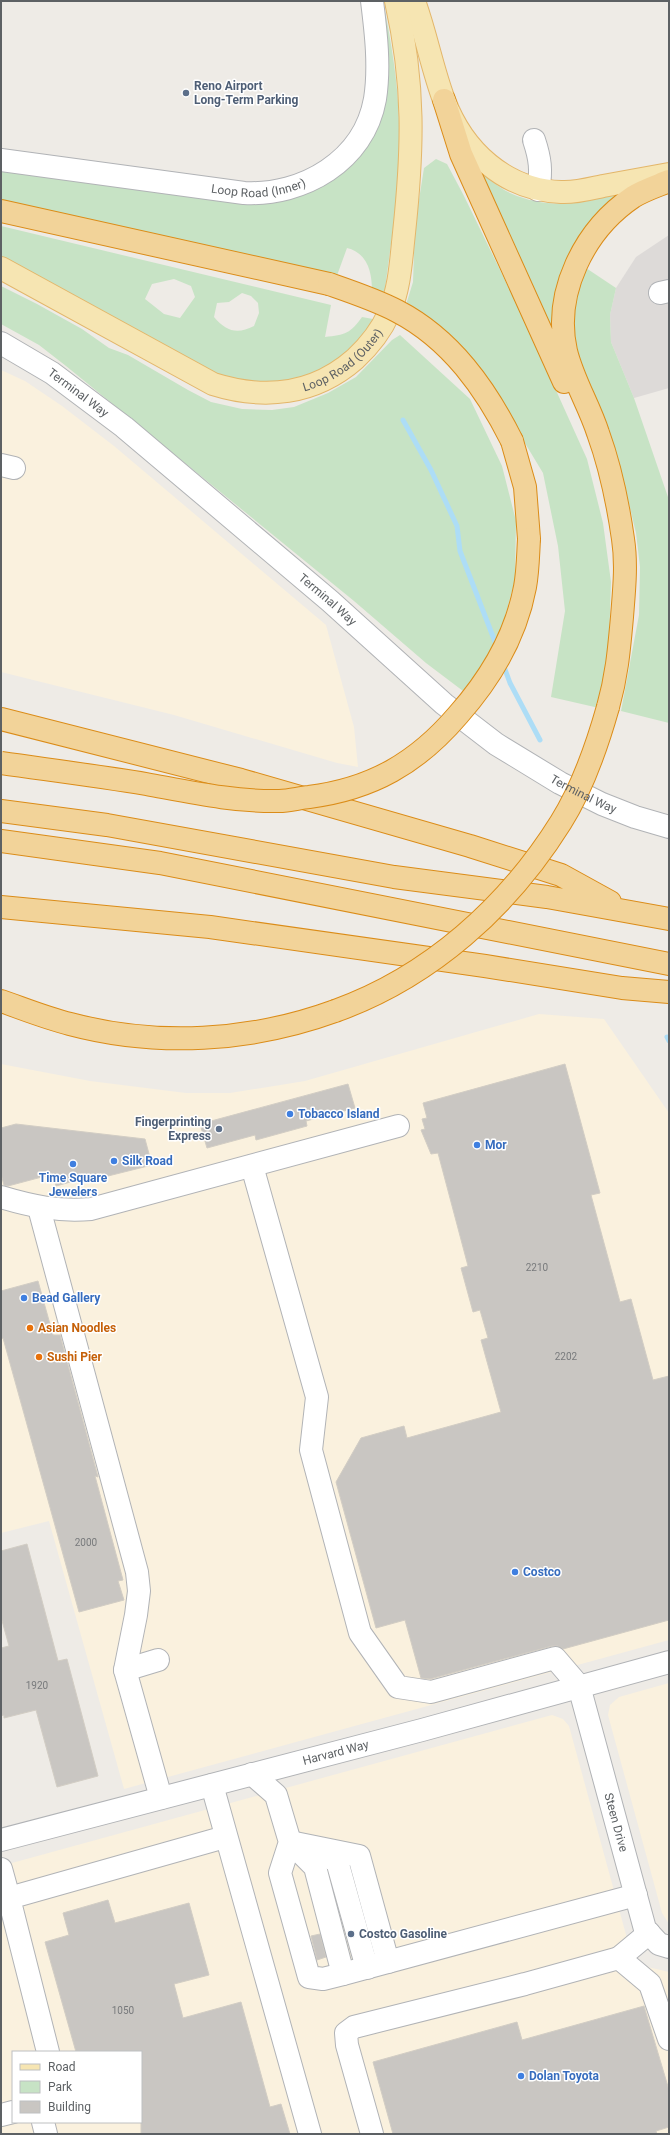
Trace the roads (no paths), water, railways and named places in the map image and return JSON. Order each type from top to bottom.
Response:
[{"type":"highway","points":[[444,100],[460,154],[612,489]]},
{"type":"highway","points":[[1,1001],[71,1025],[143,1038],[203,1038],[257,1032],[286,1026],[335,1011],[379,992],[411,974],[450,948],[488,915],[522,879],[562,821],[589,766],[608,707],[616,676],[625,583],[623,539],[598,433],[571,368],[566,351],[563,322],[565,298],[570,280],[585,248],[607,219],[634,196],[669,181]]},
{"type":"highway","points":[[1,211],[329,284],[357,293],[398,311],[426,330],[457,357],[478,381],[496,410],[512,441],[524,487],[529,539],[525,586],[519,611],[507,642],[489,677],[470,702],[434,741],[380,778],[336,794],[279,801],[214,796],[80,773],[1,763]]},
{"type":"highway","points":[[1,719],[240,780],[470,846],[561,875],[625,911]]},
{"type":"highway","points":[[1,811],[107,825],[394,877],[548,897],[669,919]]},
{"type":"highway","points":[[1,841],[160,863],[669,964]]},
{"type":"highway","points":[[1,907],[210,927],[485,966],[622,988],[669,992]]},
{"type":"main road","name":"Loop Road (Outer)","points":[[1,268],[76,308],[201,379],[220,386],[258,393],[287,392],[310,387],[336,374],[361,354],[378,333],[389,314],[398,287],[410,179],[412,121],[407,61],[396,1]]},
{"type":"main road","points":[[414,1],[444,100],[459,131],[482,159],[505,177],[538,190],[562,192],[578,191],[669,174]]},
{"type":"street","name":"Loop Road (Inner)","points":[[1,160],[244,193],[277,192],[310,182],[321,176],[343,159],[357,141],[370,116],[377,84],[372,1]]},
{"type":"street","points":[[534,140],[541,159],[541,175],[538,190]]},
{"type":"street","name":"Terminal Way","points":[[1,343],[52,373],[87,398],[330,601],[444,704],[496,744],[560,783],[602,804],[634,817],[669,827]]},
{"type":"street","points":[[1,1197],[39,1208],[60,1211],[91,1209],[398,1126]]},
{"type":"street","points":[[252,1166],[316,1397],[311,1450],[360,1633],[379,1663],[398,1687],[430,1692],[555,1658],[579,1686]]},
{"type":"street","points":[[39,1208],[137,1572],[139,1591],[136,1615],[125,1670],[161,1798]]},
{"type":"street","points":[[125,1670],[158,1660]]},
{"type":"street","name":"Harvard Way","points":[[1,1840],[422,1730],[669,1662]]},
{"type":"street","name":"Steen Drive","points":[[579,1686],[644,1925],[659,1944],[669,1947]]},
{"type":"street","points":[[252,1774],[276,1795],[290,1842],[315,1867],[361,1969]]},
{"type":"street","points":[[212,1785],[225,1837],[310,2134]]},
{"type":"street","points":[[8,1898],[225,1837]]},
{"type":"street","points":[[290,1842],[280,1873],[309,1977],[361,1969],[636,1895]]},
{"type":"street","points":[[290,1842],[347,1859],[361,1969]]},
{"type":"street","points":[[1,1870],[8,1898],[9,1928],[48,2051]]},
{"type":"street","points":[[372,2134],[347,2045],[346,2033],[354,2027],[525,1984],[619,1958],[649,1933]]},
{"type":"street","points":[[619,1958],[650,1984],[669,2039]]},
{"type":"street","points":[[1,2115],[12,2112]]},
{"type":"street","points":[[43,2123],[46,2134]]},
{"type":"waterway","points":[[403,420],[431,470],[457,526],[460,551],[497,647]]},
{"type":"waterway","points":[[503,664],[510,683],[540,740]]},
{"type":"waterway","points":[[667,1037],[669,1041]]},
{"type":"place","name":"Reno Airport Long-Term Parking","points":[[186,93]]},
{"type":"place","name":"Tobacco Island","points":[[290,1114]]},
{"type":"place","name":"Fingerprinting Express","points":[[219,1129]]},
{"type":"place","name":"Mor","points":[[477,1145]]},
{"type":"place","name":"Silk Road","points":[[114,1161]]},
{"type":"place","name":"Time Square Jewelers","points":[[73,1164]]},
{"type":"place","name":"Bead Gallery","points":[[24,1298]]},
{"type":"place","name":"Asian Noodles","points":[[30,1328]]},
{"type":"place","name":"Sushi Pier","points":[[39,1357]]},
{"type":"place","name":"Costco","points":[[515,1572]]},
{"type":"place","name":"Costco Gasoline","points":[[351,1934]]},
{"type":"place","name":"Dolan Toyota","points":[[521,2076]]}]
